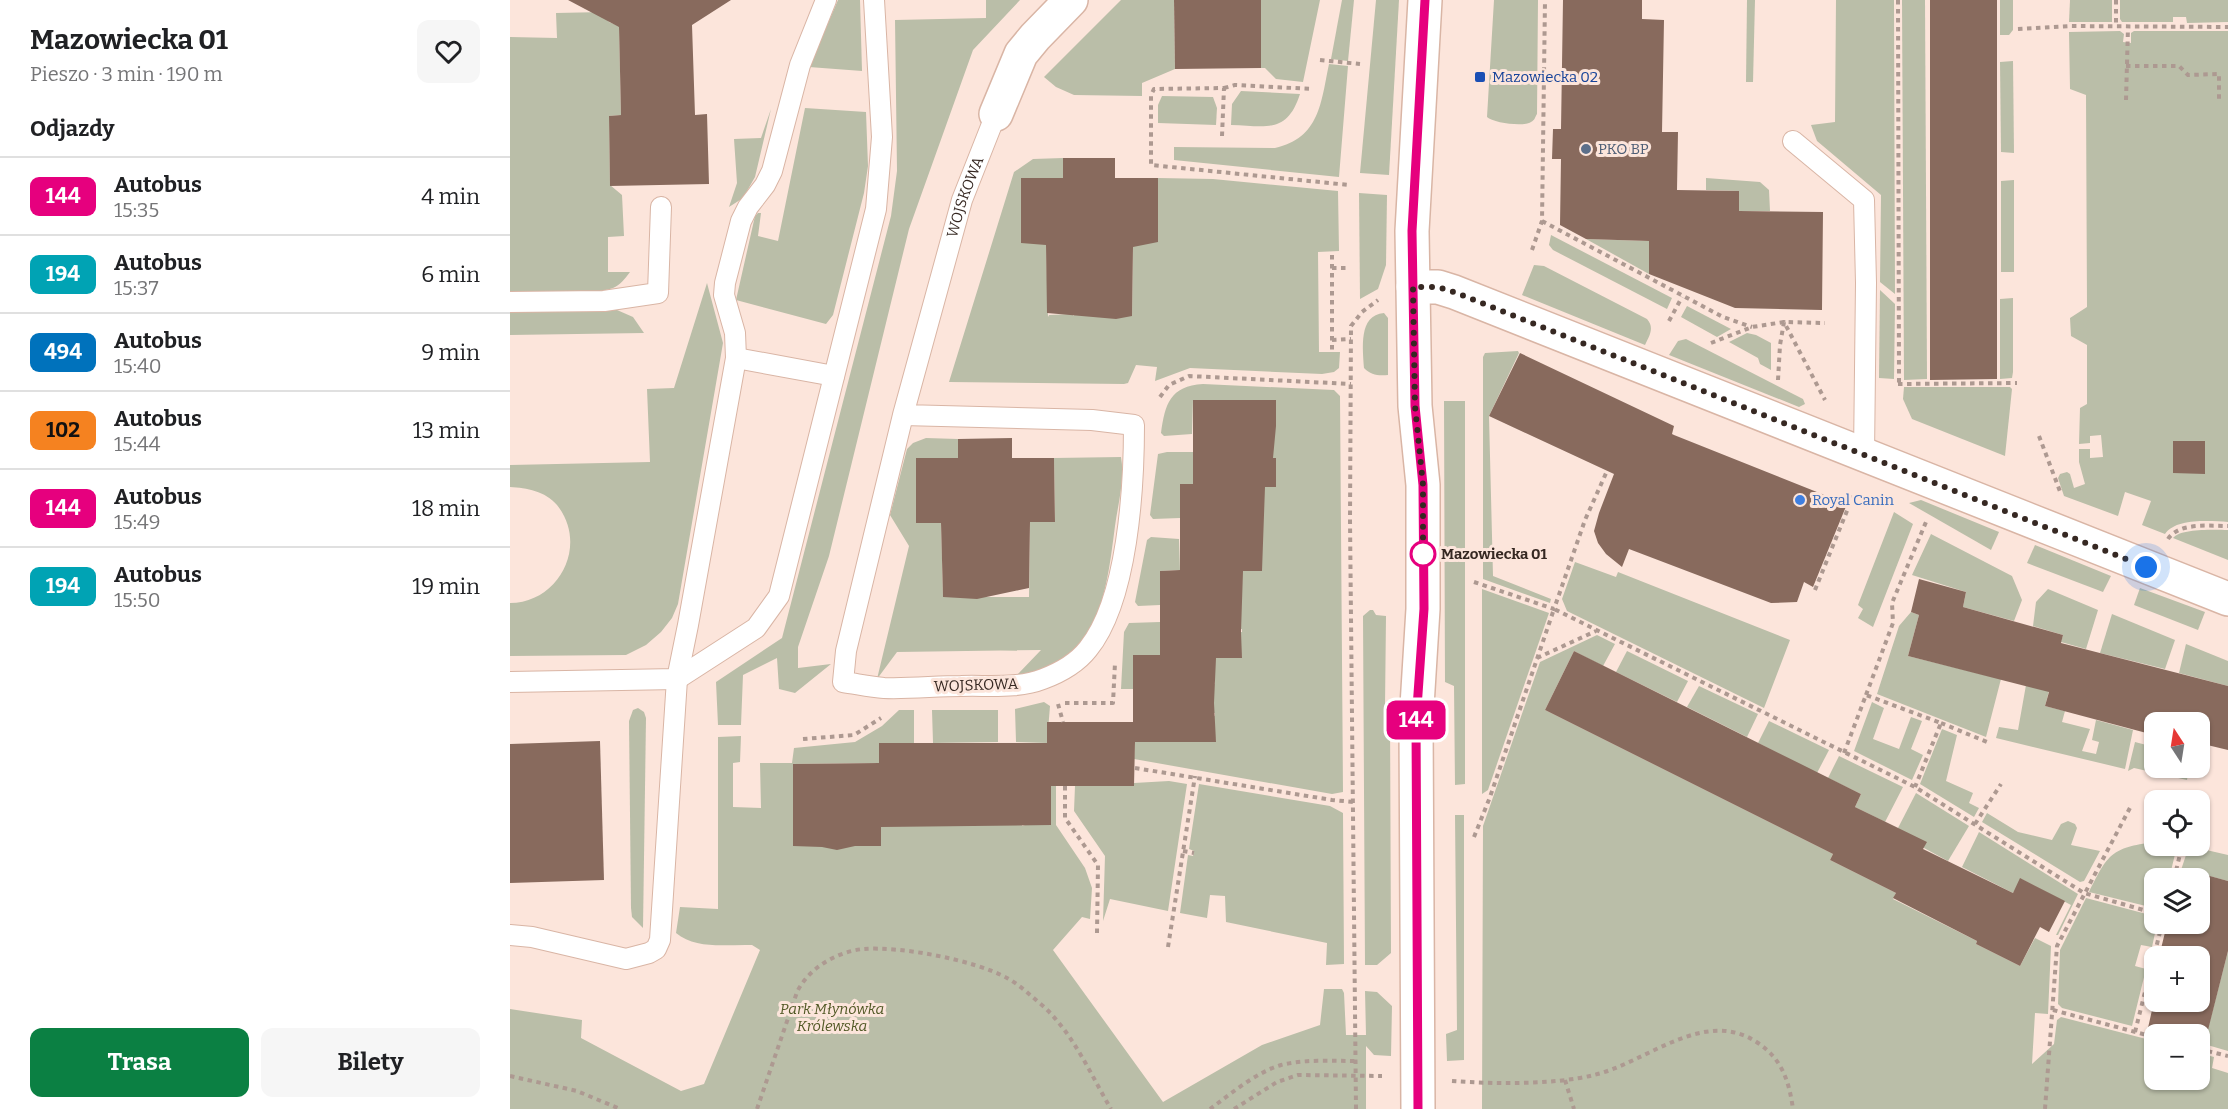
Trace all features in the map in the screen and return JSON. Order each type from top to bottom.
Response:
[{"type":"street","name":"WOJSKOWA","points":[[996,114],[1022,54],[1071,0]]},
{"type":"street","points":[[1418,1109],[1416,722],[1424,609],[1423,485],[1415,406],[1413,195],[1425,0]]},
{"type":"street","points":[[1413,287],[1438,287],[1454,292],[2228,599]]},
{"type":"lane","points":[[510,935],[532,937],[626,959],[638,958],[656,949],[660,940],[677,679],[735,358],[735,333],[724,295],[741,222],[748,207],[765,185],[772,171],[800,65],[826,0]]},
{"type":"lane","points":[[510,682],[677,679],[756,628],[779,596],[876,209],[882,137],[874,0]]},
{"type":"lane","name":"WOJSKOWA","points":[[903,415],[1092,420],[1134,425],[1134,464],[1125,546],[1118,580],[1104,623],[1096,639],[1086,651],[1064,669],[1042,679],[1018,684],[882,688],[843,682],[846,651],[903,415],[962,200],[996,114]]},
{"type":"lane","points":[[1793,141],[1864,200],[1866,294],[1864,455]]},
{"type":"lane","points":[[510,302],[604,301],[658,293],[661,207]]},
{"type":"lane","points":[[735,358],[834,376]]},
{"type":"path","points":[[1532,250],[1542,221],[1545,0]]},
{"type":"path","points":[[1898,0],[1899,384]]},
{"type":"path","points":[[2116,0],[2116,27]]},
{"type":"path","points":[[2126,100],[2128,27]]},
{"type":"path","points":[[2018,29],[2228,27]]},
{"type":"path","points":[[1320,60],[1360,64]]},
{"type":"path","points":[[2126,66],[2179,66],[2188,75],[2219,74],[2219,99]]},
{"type":"path","points":[[1313,89],[1236,85],[1224,88],[1154,89],[1151,95],[1151,165],[1349,185]]},
{"type":"path","points":[[1222,136],[1224,88]]},
{"type":"path","points":[[1542,221],[1682,297],[1723,317],[1752,327]]},
{"type":"path","points":[[1332,255],[1332,351]]},
{"type":"path","points":[[1332,268],[1350,268]]},
{"type":"path","points":[[1669,321],[1682,297]]},
{"type":"path","points":[[1778,380],[1784,322]]},
{"type":"path","points":[[1784,322],[1825,400]]},
{"type":"path","points":[[1711,343],[1752,327],[1784,322],[1826,323]]},
{"type":"path","points":[[1351,326],[1350,520],[1355,1108]]},
{"type":"path","points":[[1332,340],[1351,339]]},
{"type":"path","points":[[1160,397],[1169,385],[1189,376],[1351,384]]},
{"type":"path","points":[[1892,387],[1899,384],[2017,384]]},
{"type":"path","points":[[2039,436],[2061,495]]},
{"type":"path","points":[[1474,837],[1490,797],[1585,520],[1606,471]]},
{"type":"path","points":[[1815,590],[1853,496]]},
{"type":"path","points":[[1844,753],[1893,623],[1892,603],[1926,522]]},
{"type":"path","points":[[2164,544],[2174,531],[2194,527],[2228,526]]},
{"type":"path","points":[[1474,582],[1554,609],[1915,787],[2084,893],[2144,910]]},
{"type":"path","points":[[1537,658],[1596,630]]},
{"type":"path","points":[[1057,703],[1113,703],[1115,660]]},
{"type":"path","points":[[1866,694],[1987,741]]},
{"type":"path","points":[[803,739],[854,735],[888,711]]},
{"type":"path","points":[[1915,787],[1941,723]]},
{"type":"path","points":[[1135,768],[1332,800],[1354,801]]},
{"type":"path","points":[[1168,947],[1195,776]]},
{"type":"path","points":[[1975,824],[2001,784]]},
{"type":"path","points":[[1065,786],[1065,818],[1098,866],[1097,933]]},
{"type":"path","points":[[2045,1109],[2057,946],[2132,804]]},
{"type":"path","points":[[1183,851],[1194,853]]},
{"type":"path","points":[[757,1109],[796,992],[803,981],[829,960],[863,949],[909,951],[959,960],[984,968],[1019,986],[1045,1008],[1068,1036],[1111,1109]]},
{"type":"path","points":[[2135,1032],[2144,993]]},
{"type":"path","points":[[2053,1010],[2144,1034]]},
{"type":"path","points":[[1443,1081],[1473,1083],[1564,1080],[1606,1071],[1703,1032],[1721,1031],[1737,1033],[1753,1039],[1768,1050],[1779,1063],[1788,1082],[1793,1109]]},
{"type":"path","points":[[2210,1052],[2228,1056]]},
{"type":"path","points":[[1210,1109],[1259,1075],[1281,1065],[1314,1061],[1356,1061]]},
{"type":"path","points":[[1234,1109],[1267,1087],[1286,1078],[1309,1074],[1391,1076]]},
{"type":"path","points":[[510,1076],[578,1091],[620,1109]]},
{"type":"path","points":[[1564,1080],[1574,1109]]},
{"type":"green space","points":[[838,0],[860,0],[862,71],[809,67]]},
{"type":"green space","points":[[986,0],[1020,0],[973,50],[909,229],[829,556],[798,647],[798,668],[831,664],[795,693],[779,689],[777,658],[743,675],[741,725],[718,725],[716,682],[782,638],[891,216],[897,171],[895,20],[986,18]]},
{"type":"green space","points":[[1121,0],[1174,0],[1175,69],[1142,83],[1142,96],[1074,95],[1056,87],[1044,77]]},
{"type":"green space","points":[[1261,0],[1320,0],[1303,82],[1276,79],[1265,68],[1261,68]]},
{"type":"green space","points":[[1342,0],[1354,0],[1348,61],[1331,59]]},
{"type":"green space","points":[[1376,0],[1399,0],[1389,175],[1360,173]]},
{"type":"green space","points":[[1494,0],[1538,0],[1537,114],[1527,123],[1502,123],[1487,117]]},
{"type":"green space","points":[[1747,0],[1755,0],[1753,82],[1746,82]]},
{"type":"green space","points":[[1836,0],[1894,0],[1895,294],[1880,282],[1881,195],[1817,141],[1811,125],[1835,122]]},
{"type":"green space","points":[[1902,0],[1925,0],[1927,379],[1904,380]]},
{"type":"green space","points":[[2000,0],[2013,0],[2013,30],[2009,35],[2000,35]]},
{"type":"green space","points":[[2070,0],[2112,0],[2112,22],[2069,22]]},
{"type":"green space","points":[[2120,0],[2228,0],[2228,22],[2187,23],[2186,17],[2173,17],[2173,22],[2122,22]]},
{"type":"green space","points":[[604,12],[609,22],[619,26],[621,115],[609,116],[610,185],[622,195],[624,236],[608,237],[608,272],[630,272],[618,285],[604,290],[578,293],[510,293],[510,37],[557,38],[556,13]]},
{"type":"green space","points":[[2120,31],[2124,34],[2123,42],[2131,43],[2131,33],[2134,31],[2228,31],[2228,522],[2185,523],[2177,525],[2165,534],[2142,525],[2151,501],[2125,492],[2118,516],[2064,496],[2058,478],[2060,474],[2067,472],[2070,474],[2074,488],[2085,484],[2079,462],[2079,449],[2090,449],[2090,458],[2103,457],[2101,435],[2090,436],[2090,443],[2079,444],[2080,408],[2087,404],[2087,345],[2071,336],[2070,318],[2087,307],[2086,95],[2070,89],[2069,32]]},
{"type":"green space","points":[[2013,61],[2014,153],[2001,152],[2000,62]]},
{"type":"green space","points":[[1329,64],[1348,66],[1339,177],[1174,160],[1174,147],[1275,148],[1290,143],[1310,127],[1316,116],[1324,92]]},
{"type":"green space","points":[[1241,91],[1300,94],[1295,107],[1282,122],[1265,126],[1231,125],[1232,104]]},
{"type":"green space","points":[[1162,96],[1213,97],[1217,108],[1216,125],[1158,123],[1158,105]]},
{"type":"green space","points":[[805,108],[866,112],[868,166],[864,193],[833,315],[826,324],[736,300],[755,216],[758,213],[761,213],[758,236],[778,241]]},
{"type":"green space","points":[[771,109],[755,177],[743,198],[729,207],[737,183],[734,139],[761,138]]},
{"type":"green space","points":[[1063,158],[1063,178],[1021,178],[1021,243],[1046,241],[1048,317],[1049,315],[1072,314],[1074,316],[1074,314],[1132,316],[1133,240],[1158,242],[1158,178],[1213,179],[1338,191],[1339,251],[1318,252],[1319,352],[1340,352],[1339,368],[1334,372],[1322,374],[1190,368],[1155,381],[1157,367],[1136,365],[1128,383],[1124,384],[949,382],[1014,172],[1033,159]]},
{"type":"green space","points":[[1706,178],[1760,182],[1769,190],[1770,211],[1739,211],[1739,191],[1706,190]]},
{"type":"green space","points":[[2014,180],[2014,272],[2001,272],[2001,181]]},
{"type":"green space","points":[[1359,193],[1387,195],[1386,265],[1378,289],[1360,299]]},
{"type":"green space","points":[[1551,235],[1672,298],[1667,309],[1553,250],[1549,245]]},
{"type":"green space","points":[[1586,239],[1649,241],[1649,274]]},
{"type":"green space","points":[[1534,265],[1544,266],[1647,319],[1651,329],[1645,345],[1522,295]]},
{"type":"green space","points":[[707,283],[723,343],[678,604],[672,618],[646,645],[626,655],[510,656],[510,603],[527,600],[543,593],[555,583],[564,569],[569,554],[570,537],[566,521],[552,500],[535,491],[510,487],[510,465],[650,462],[647,389],[674,388]]},
{"type":"green space","points":[[1880,290],[1895,304],[1894,379],[1879,378]]},
{"type":"green space","points":[[2013,298],[2013,372],[2012,378],[2000,379],[2000,299]]},
{"type":"green space","points":[[1687,306],[1731,329],[1717,337],[1681,317]]},
{"type":"green space","points":[[617,310],[633,317],[644,333],[510,335],[510,312]]},
{"type":"green space","points":[[1384,313],[1388,318],[1388,375],[1372,374],[1364,368],[1364,334],[1370,320]]},
{"type":"green space","points":[[1747,333],[1771,343],[1771,370],[1760,364],[1758,358],[1729,342]]},
{"type":"green space","points":[[1686,339],[1803,399],[1805,404],[1799,407],[1669,355],[1678,341]]},
{"type":"green space","points":[[1518,351],[1489,416],[1493,576],[1551,599],[1550,603],[1483,579],[1483,357],[1485,353]]},
{"type":"green space","points":[[1203,384],[1334,390],[1340,396],[1343,792],[1332,794],[1134,759],[1135,742],[1216,742],[1210,716],[1215,716],[1215,713],[1197,713],[1197,683],[1215,684],[1215,681],[1210,681],[1209,658],[1242,658],[1236,632],[1242,632],[1242,629],[1224,629],[1242,571],[1262,571],[1255,487],[1275,487],[1257,459],[1275,400],[1193,400],[1192,434],[1164,436],[1161,433],[1167,405],[1171,398],[1183,388]]},
{"type":"green space","points":[[1904,387],[2010,387],[2012,389],[2005,456],[1912,419],[1903,399]]},
{"type":"green space","points":[[1444,401],[1465,401],[1465,784],[1455,785],[1454,686],[1445,682]]},
{"type":"green space","points":[[926,438],[958,439],[958,458],[916,459],[916,522],[941,520],[943,597],[1029,597],[1030,521],[1055,522],[1054,458],[1121,457],[1121,492],[1108,577],[1102,600],[1094,622],[1082,640],[1066,656],[1045,668],[1017,675],[1041,650],[897,652],[877,679],[909,546],[890,515],[907,449],[913,443]]},
{"type":"green space","points":[[1193,452],[1193,484],[1180,484],[1180,518],[1153,519],[1150,515],[1158,454]]},
{"type":"green space","points":[[1921,500],[1999,532],[1991,550],[1909,503]]},
{"type":"green space","points":[[1894,512],[1913,524],[1873,627],[1858,618],[1863,609],[1858,605]]},
{"type":"green space","points":[[2228,530],[2228,560],[2173,538],[2191,531]]},
{"type":"green space","points":[[1931,534],[2012,576],[2022,600],[2014,621],[1963,607],[1966,592],[1912,575]]},
{"type":"green space","points":[[1151,537],[1179,539],[1180,570],[1160,571],[1160,605],[1138,606],[1135,602],[1147,540]]},
{"type":"green space","points":[[2035,545],[2111,576],[2103,592],[2027,563]]},
{"type":"green space","points":[[1575,562],[1616,577],[1618,572],[1790,640],[1764,708],[1567,611],[1562,599]]},
{"type":"green space","points":[[2140,588],[2205,612],[2198,630],[2134,605]]},
{"type":"green space","points":[[1482,589],[1549,613],[1488,790],[1482,794]]},
{"type":"green space","points":[[2048,589],[2098,610],[2086,649],[2061,642],[2063,635],[2033,626],[2036,602]]},
{"type":"green space","points":[[1373,610],[1376,615],[1386,616],[1385,706],[1390,712],[1391,953],[1377,965],[1365,965],[1363,616]]},
{"type":"green space","points":[[1911,612],[1919,615],[1908,656],[2001,679],[1986,737],[1877,694],[1899,626]]},
{"type":"green space","points":[[2112,614],[2175,640],[2165,669],[2100,653]]},
{"type":"green space","points":[[1160,622],[1160,655],[1133,655],[1133,689],[1121,689],[1124,632],[1129,623]]},
{"type":"green space","points":[[1597,635],[1615,644],[1603,666],[1574,651],[1545,710],[1833,854],[1830,860],[1896,893],[1893,899],[1977,941],[1976,944],[2020,966],[2035,938],[2051,946],[2048,1014],[2035,1013],[2032,1064],[2054,1044],[2057,1020],[2061,1017],[2144,1038],[2144,1090],[2210,1090],[2210,1056],[2214,1057],[2212,1068],[2228,1073],[2228,1109],[1482,1109],[1483,826],[1540,662]]},
{"type":"green space","points":[[2186,644],[2228,661],[2228,686],[2179,673]]},
{"type":"green space","points":[[1627,651],[1688,681],[1677,702],[1616,672]]},
{"type":"green space","points":[[2026,685],[2049,691],[2045,706],[2065,711],[2062,722],[2090,729],[2082,751],[2096,754],[2099,742],[2092,740],[2096,720],[2133,730],[2125,769],[1996,738],[1999,727],[2018,730]]},
{"type":"green space","points":[[1699,686],[1758,714],[1747,737],[1687,707]]},
{"type":"green space","points":[[1044,702],[1050,706],[1047,743],[1016,742],[1015,709]]},
{"type":"green space","points":[[1872,702],[1884,708],[1873,739],[1899,749],[1911,717],[1922,721],[1911,749],[1923,755],[1912,780],[1854,751]]},
{"type":"green space","points":[[638,708],[644,712],[646,718],[643,928],[632,917],[631,908],[629,721],[633,710]]},
{"type":"green space","name":"Park Młynówka Królewska","points":[[899,710],[914,710],[914,743],[879,743],[879,763],[793,764],[793,846],[796,840],[880,846],[881,826],[1022,807],[1022,826],[1025,825],[1025,820],[1051,825],[1051,786],[1056,786],[1056,825],[1085,868],[1092,888],[1090,919],[1082,917],[1053,950],[1163,1102],[1262,1045],[1320,1025],[1324,989],[1342,989],[1346,1035],[1366,1035],[1365,991],[1377,992],[1392,1006],[1391,1056],[1374,1055],[1366,1046],[1366,1109],[510,1109],[510,1009],[582,1020],[581,1038],[681,1091],[704,1084],[760,950],[752,945],[702,944],[676,933],[680,907],[718,909],[718,737],[741,736],[740,762],[733,763],[733,807],[761,808],[760,763],[792,763],[794,748],[855,742],[882,726]]},
{"type":"green space","points":[[932,710],[998,710],[998,742],[933,743]]},
{"type":"green space","points":[[1769,721],[1829,750],[1817,773],[1758,743]]},
{"type":"green space","points":[[1942,729],[1957,735],[1946,781],[1973,793],[1969,803],[1979,808],[1974,817],[1920,784]]},
{"type":"green space","points":[[2135,742],[2144,744],[2144,770],[2134,768],[2128,771]]},
{"type":"green space","points":[[1839,756],[1903,787],[1885,822],[1855,807],[1861,794],[1828,778]]},
{"type":"green space","points":[[1169,781],[1187,784],[1168,911],[1110,899],[1103,921],[1105,856],[1074,811],[1075,786],[1134,786],[1134,783]]},
{"type":"green space","points":[[1199,784],[1330,806],[1343,813],[1344,964],[1326,965],[1327,943],[1226,922],[1225,896],[1210,895],[1207,918],[1180,913],[1188,855],[1193,856],[1194,851],[1189,849]]},
{"type":"green space","points":[[1916,793],[1969,826],[1948,861],[1924,848],[1898,828]]},
{"type":"green space","points":[[1987,813],[2018,832],[2052,840],[2061,824],[2068,821],[2075,824],[2077,828],[2071,845],[2100,851],[2084,881],[2080,882],[1982,822]]},
{"type":"green space","points":[[1455,815],[1464,815],[1464,1060],[1447,1061],[1446,1034],[1457,1030]]},
{"type":"green space","points":[[1979,832],[2078,894],[2058,935],[2056,935],[2071,905],[2021,879],[2013,893],[1962,867]]},
{"type":"green space","points":[[2144,843],[2144,856],[2175,856],[2172,868],[2144,868],[2144,906],[2089,892],[2101,869],[2113,855],[2120,850]]},
{"type":"green space","points":[[2210,851],[2228,855],[2228,881],[2210,876],[2210,868],[2182,868],[2186,856],[2210,856]]},
{"type":"green space","points":[[2086,898],[2144,913],[2144,934],[2155,934],[2152,946],[2141,945],[2135,966],[2144,968],[2144,977],[2132,1026],[2062,1008],[2058,1004],[2060,950]]},
{"type":"green space","points":[[2228,951],[2228,1051],[2210,1046],[2209,1024]]},
{"type":"building","points":[[568,0],[731,0],[692,25],[695,115],[707,114],[709,184],[610,186],[609,116],[621,115],[619,27]]},
{"type":"building","points":[[1174,0],[1261,0],[1261,68],[1175,69]]},
{"type":"building","points":[[1563,0],[1642,0],[1642,19],[1664,20],[1662,132],[1678,132],[1677,190],[1739,191],[1739,211],[1823,212],[1822,310],[1735,308],[1649,274],[1649,241],[1586,239],[1560,225],[1561,159],[1552,159],[1553,129],[1561,129]]},
{"type":"building","points":[[1930,0],[1997,0],[1997,379],[1930,380]]},
{"type":"building","points":[[1063,158],[1115,158],[1115,178],[1158,178],[1158,242],[1133,247],[1132,316],[1116,319],[1047,313],[1046,245],[1021,243],[1021,178],[1063,178]]},
{"type":"building","points":[[1520,353],[1674,426],[1672,434],[1674,435],[1847,504],[1813,587],[1804,582],[1797,602],[1771,603],[1629,549],[1622,567],[1606,554],[1598,543],[1594,531],[1614,474],[1489,416]]},
{"type":"building","points":[[1193,400],[1276,400],[1273,458],[1276,458],[1276,487],[1265,487],[1262,571],[1243,571],[1242,658],[1216,658],[1214,703],[1216,742],[1135,742],[1134,786],[1051,786],[1051,825],[881,827],[881,846],[855,846],[837,850],[793,846],[793,764],[879,763],[879,743],[1047,743],[1047,722],[1133,722],[1133,655],[1160,655],[1160,571],[1180,570],[1180,484],[1193,484]]},
{"type":"building","points":[[1012,438],[1012,458],[1054,458],[1055,522],[1030,522],[1029,588],[977,599],[943,597],[941,523],[916,523],[916,458],[958,458],[958,439]]},
{"type":"building","points":[[2173,441],[2205,441],[2205,474],[2173,473]]},
{"type":"building","points":[[1919,579],[1966,592],[1963,607],[2063,635],[2061,643],[2228,686],[2228,750],[2210,746],[2210,712],[2144,712],[2144,732],[2045,706],[2049,692],[1908,656],[1919,615],[1911,612]]},
{"type":"building","points":[[1574,651],[1861,794],[1855,807],[1927,842],[1923,849],[2013,893],[2020,878],[2065,901],[2049,932],[2040,927],[2020,966],[1893,898],[1896,893],[1830,860],[1833,854],[1545,710]]},
{"type":"building","points":[[600,741],[604,880],[510,883],[510,744]]},
{"type":"building","points":[[2210,876],[2228,881],[2228,951],[2210,1024],[2149,1024],[2152,1012],[2210,1012],[2210,946],[2162,946],[2165,934],[2210,934]]},
{"type":"bus line","name":"144","points":[[1418,1109],[1416,722],[1424,609],[1423,485],[1415,406],[1412,231],[1425,0]]},
{"type":"place","name":"Mazowiecka 02","points":[[1480,77]]},
{"type":"place","name":"PKO BP","points":[[1586,149]]},
{"type":"place","name":"Royal Canin","points":[[1800,500]]},
{"type":"place","name":"Mazowiecka 01","points":[[1423,554]]},
{"type":"route","points":[[1423,554],[1423,562],[1423,485],[1415,406],[1413,287],[1438,287],[1446,288],[2146,567]]}]
